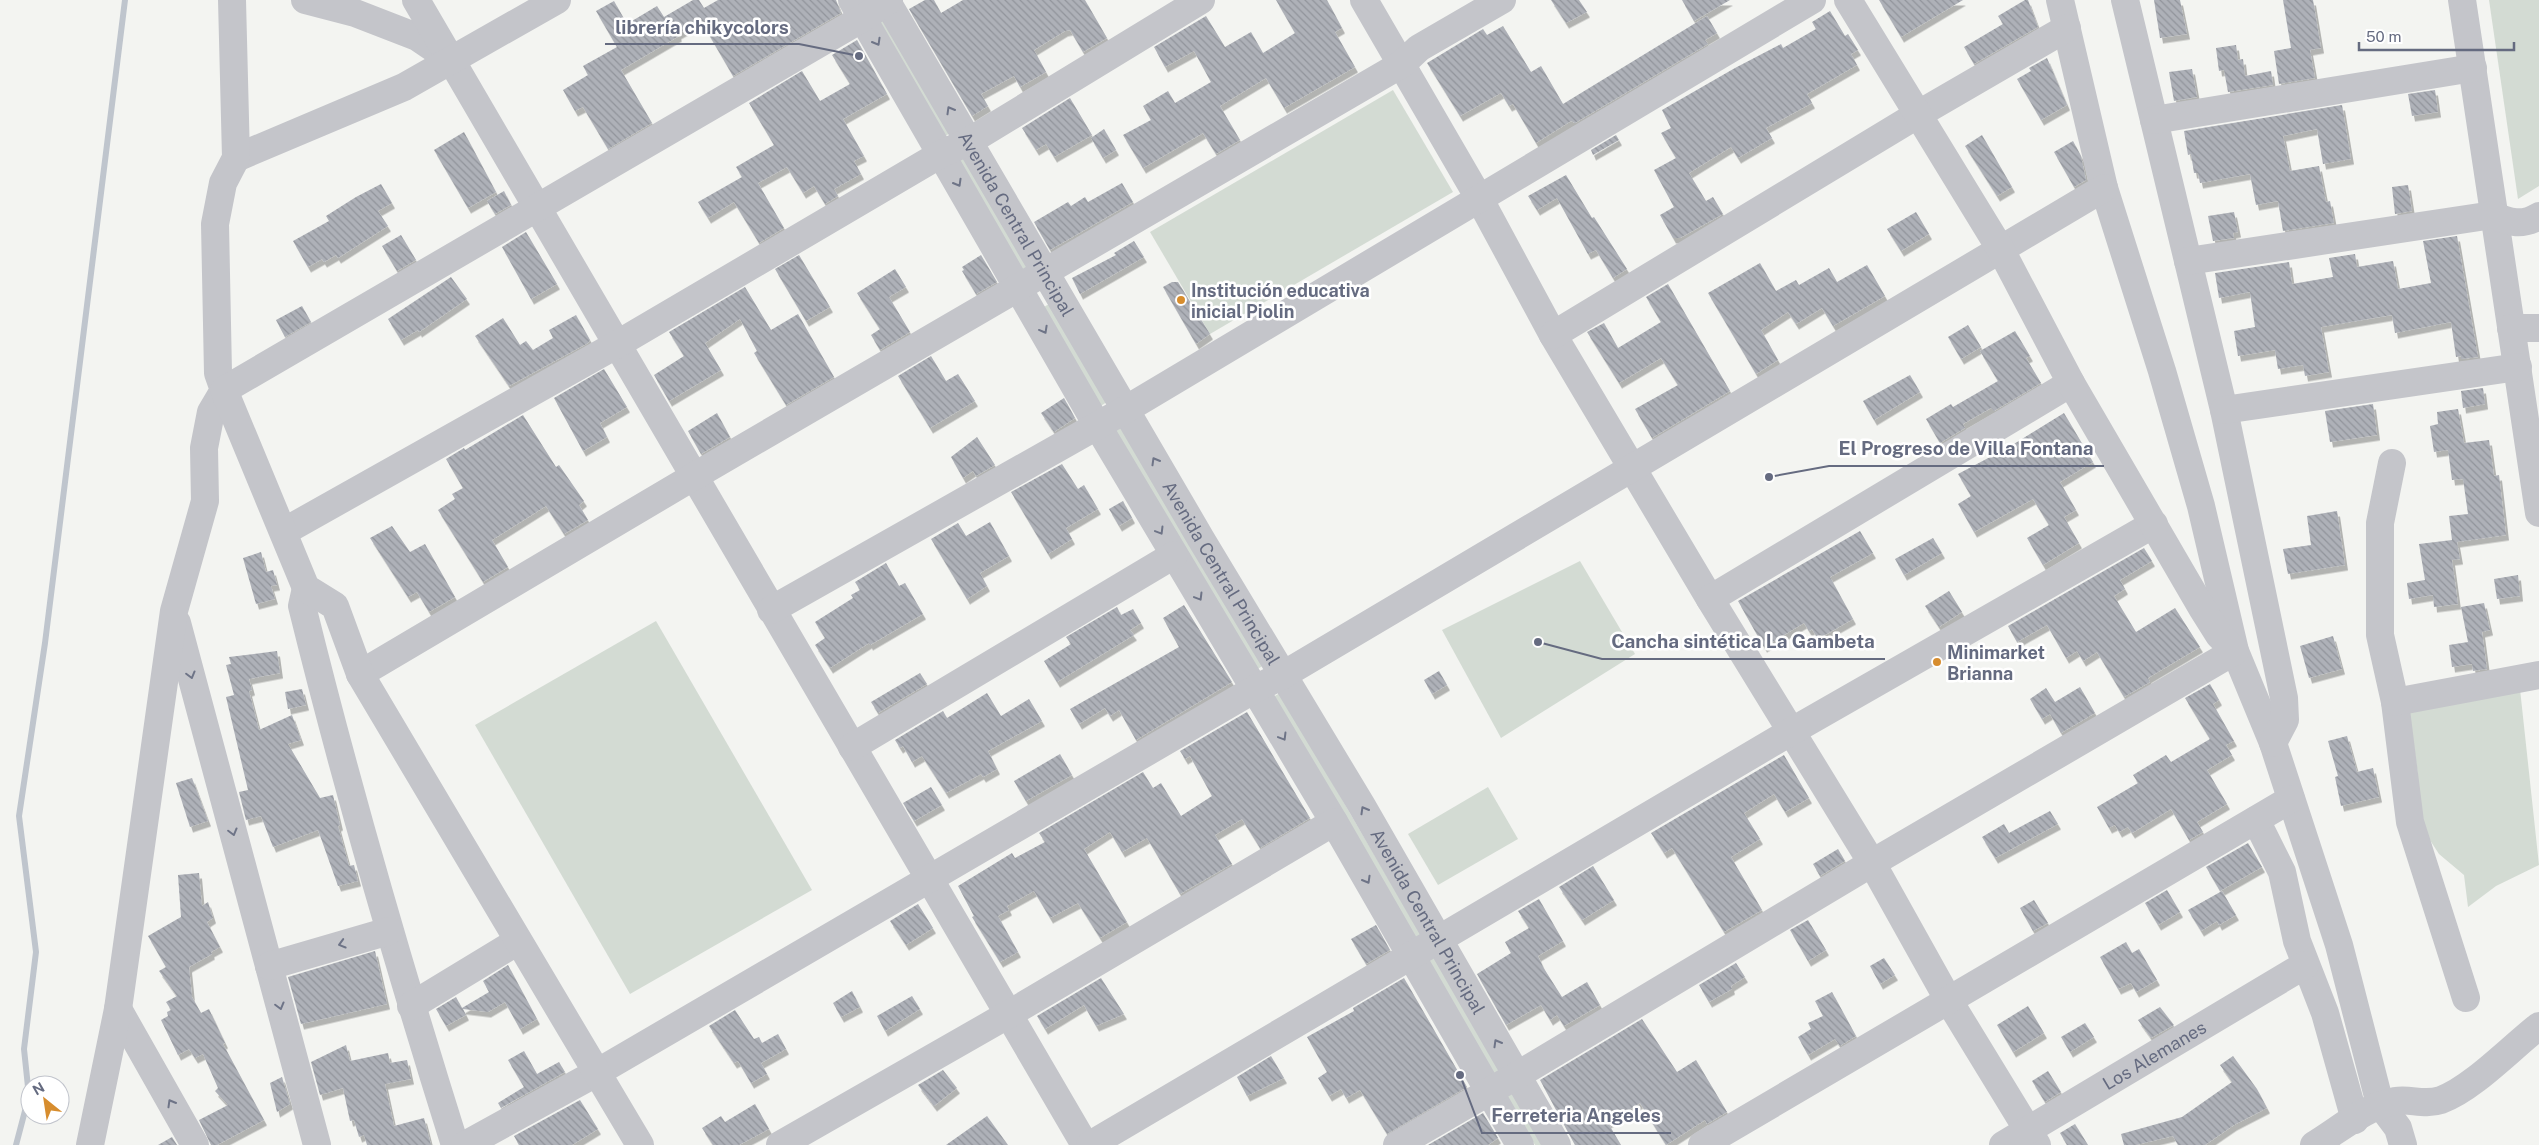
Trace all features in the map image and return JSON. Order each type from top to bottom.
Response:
[{"type":"street","points":[[232,0],[236,158],[223,184],[215,224],[218,373],[285,532],[306,588],[302,606],[333,730],[411,1006],[455,1145]]},
{"type":"street","points":[[305,0],[355,14],[417,36],[453,61]]},
{"type":"street","points":[[416,0],[1085,1145]]},
{"type":"street","points":[[236,158],[404,87],[453,61],[557,0]]},
{"type":"street","points":[[90,1145],[118,1009],[174,612],[205,501],[204,448],[212,412],[224,390],[537,210],[858,9],[887,0]]},
{"type":"street","name":"Avenida Central Principal","points":[[887,0],[1125,410],[1362,806],[1437,940],[1557,1145]]},
{"type":"street","points":[[285,532],[616,345],[941,154],[968,142],[1201,0]]},
{"type":"street","points":[[1364,0],[1479,198],[1553,335],[1710,599],[1872,863],[1949,1001],[2032,1138]]},
{"type":"street","points":[[360,674],[693,477],[1402,64],[1419,48],[1502,0]]},
{"type":"street","points":[[772,610],[1125,410],[1812,0]]},
{"type":"street","points":[[1848,0],[2001,250],[2071,383],[2219,635],[2235,651]]},
{"type":"street","points":[[2060,0],[2104,188],[2162,371],[2201,506],[2235,651],[2273,743],[2339,945],[2380,1104],[2398,1128],[2403,1145]]},
{"type":"street","points":[[2126,0],[2224,410],[2284,698],[2285,720],[2273,743]]},
{"type":"street","points":[[2462,0],[2539,513]]},
{"type":"street","name":"Avenida Central Principal","points":[[858,9],[1020,287],[1097,425],[1334,822],[1520,1145]]},
{"type":"street","points":[[1553,335],[1917,115],[2067,28]]},
{"type":"street","points":[[2154,120],[2473,68]]},
{"type":"street","points":[[466,1145],[598,1072],[1254,689],[1283,675],[2104,188]]},
{"type":"street","points":[[2188,261],[2493,215],[2516,223],[2524,223],[2539,216]]},
{"type":"street","points":[[2511,328],[2539,328]]},
{"type":"street","points":[[2224,410],[2518,367]]},
{"type":"street","points":[[1710,599],[2071,383]]},
{"type":"street","points":[[2392,463],[2380,523],[2380,635],[2395,702],[2410,822],[2466,998]]},
{"type":"street","points":[[1090,1145],[1792,730],[2154,524]]},
{"type":"street","points":[[852,747],[1174,556]]},
{"type":"street","points":[[306,588],[335,606],[360,674],[640,1145]]},
{"type":"street","points":[[174,612],[317,1145]]},
{"type":"street","points":[[1396,1145],[1489,1092],[1872,863],[2235,651]]},
{"type":"street","points":[[2395,702],[2539,675]]},
{"type":"street","points":[[1702,1145],[2291,799]]},
{"type":"street","points":[[2256,820],[2282,872],[2287,901],[2305,965],[2326,1013],[2354,1120]]},
{"type":"street","points":[[780,1145],[1009,1014],[1334,822]]},
{"type":"street","points":[[269,966],[389,931]]},
{"type":"street","points":[[411,1006],[518,942]]},
{"type":"street","name":"Los Alemanes","points":[[2003,1145],[2032,1138],[2305,965]]},
{"type":"street","points":[[118,1009],[195,1145]]},
{"type":"street","points":[[2314,1145],[2380,1104],[2398,1100],[2423,1104],[2442,1099],[2469,1084],[2539,1026]]},
{"type":"shaded area","points":[[2489,0],[2539,0],[2539,186],[2518,199]]},
{"type":"shaded area","points":[[883,20],[950,133],[944,137],[878,24]]},
{"type":"shaded area","points":[[1393,90],[1453,192],[1210,334],[1150,232]]},
{"type":"shaded area","points":[[964,157],[1029,267],[1023,271],[958,161]]},
{"type":"shaded area","points":[[1051,303],[1107,402],[1099,407],[1042,308]]},
{"type":"shaded area","points":[[1123,427],[1264,665],[1256,670],[1114,432]]},
{"type":"shaded area","points":[[1580,561],[1635,654],[1501,738],[1442,630]]},
{"type":"shaded area","points":[[656,621],[812,890],[630,994],[475,725]]},
{"type":"shaded area","points":[[2520,689],[2539,865],[2496,886],[2468,907],[2464,875],[2439,854],[2426,834],[2418,802],[2418,775],[2409,712]]},
{"type":"shaded area","points":[[1280,693],[1421,935],[1414,939],[1273,697]]},
{"type":"shaded area","points":[[1488,787],[1518,839],[1438,885],[1408,834]]},
{"type":"shaded area","points":[[1432,954],[1501,1070],[1493,1075],[1425,958]]},
{"type":"shaded area","points":[[1514,1092],[1544,1145],[1535,1145],[1506,1096]]},
{"type":"building","points":[[693,0],[699,0],[704,8],[718,0],[836,0],[841,13],[733,76],[701,21],[678,34],[679,36],[621,70],[652,123],[608,149],[583,107],[575,111],[563,90],[588,75],[583,66],[617,47],[596,11],[614,1],[627,24],[657,6],[664,17]]},
{"type":"building","points":[[925,0],[934,0],[941,13],[963,0],[1085,0],[1107,38],[1083,52],[1070,30],[1065,31],[1034,50],[1046,72],[1020,87],[1014,76],[981,94],[988,106],[972,116],[909,9]]},
{"type":"building","points":[[1276,0],[1327,0],[1342,28],[1335,32],[1355,67],[1284,108],[1266,78],[1220,106],[1240,140],[1216,154],[1203,133],[1143,168],[1123,135],[1151,120],[1143,106],[1168,91],[1175,103],[1211,82],[1194,51],[1165,67],[1154,47],[1206,16],[1225,47],[1251,32],[1263,53],[1295,33]]},
{"type":"building","points":[[1551,0],[1579,0],[1587,12],[1566,23]]},
{"type":"building","points":[[1682,0],[1730,0],[1694,21]]},
{"type":"building","points":[[1879,0],[1963,0],[1901,37]]},
{"type":"building","points":[[2028,0],[2038,27],[1974,64],[1964,47],[2003,24],[1998,16]]},
{"type":"building","points":[[2154,0],[2180,0],[2187,34],[2160,38]]},
{"type":"building","points":[[2283,0],[2313,0],[2321,48],[2310,50],[2315,78],[2279,84],[2274,51],[2291,48]]},
{"type":"building","points":[[1830,11],[1845,36],[1848,34],[1858,50],[1851,54],[1857,65],[1807,94],[1812,103],[1766,128],[1772,138],[1738,158],[1731,147],[1689,173],[1706,201],[1713,197],[1723,214],[1680,238],[1673,238],[1660,215],[1674,207],[1654,170],[1676,158],[1661,133],[1671,128],[1662,110],[1735,68],[1781,44],[1783,48],[1816,29],[1812,22]]},
{"type":"building","points":[[1707,16],[1717,33],[1705,40],[1708,44],[1575,123],[1571,121],[1536,143],[1513,104],[1509,106],[1501,93],[1460,116],[1427,63],[1483,29],[1487,35],[1503,26],[1531,72],[1541,66],[1563,104]]},
{"type":"building","points":[[857,40],[887,94],[843,119],[864,156],[854,161],[861,174],[834,189],[838,196],[825,204],[814,186],[803,193],[787,167],[758,183],[784,228],[759,243],[734,202],[708,218],[698,202],[742,177],[736,167],[774,145],[749,103],[802,71],[820,101],[850,84],[832,55]]},
{"type":"building","points":[[2236,45],[2238,60],[2243,59],[2245,76],[2271,71],[2273,85],[2228,92],[2224,70],[2219,71],[2216,48]]},
{"type":"building","points":[[2047,58],[2067,105],[2041,120],[2017,79],[2031,71],[2029,68]]},
{"type":"building","points":[[2192,69],[2197,97],[2174,101],[2169,72]]},
{"type":"building","points":[[2435,90],[2438,112],[2412,116],[2408,94]]},
{"type":"building","points":[[1070,98],[1092,135],[1054,157],[1046,144],[1036,150],[1022,128]]},
{"type":"building","points":[[2342,105],[2351,159],[2323,164],[2317,129],[2283,136],[2290,171],[2319,166],[2326,202],[2330,201],[2334,223],[2283,231],[2278,201],[2256,205],[2250,174],[2200,183],[2198,173],[2194,173],[2191,154],[2188,155],[2184,131]]},
{"type":"building","points":[[1104,129],[1116,150],[1103,158],[1091,138]]},
{"type":"building","points":[[464,132],[496,192],[468,208],[434,150]]},
{"type":"building","points":[[1616,135],[1619,140],[1593,155],[1591,150]]},
{"type":"building","points":[[1982,135],[2012,187],[1997,196],[1965,146]]},
{"type":"building","points":[[2073,141],[2081,156],[2086,180],[2074,187],[2054,152]]},
{"type":"building","points":[[1566,175],[1592,218],[1594,217],[1627,269],[1613,278],[1596,250],[1588,254],[1557,198],[1537,210],[1528,196]]},
{"type":"building","points":[[1122,183],[1133,202],[1050,250],[1034,222],[1068,202],[1071,206],[1085,197],[1088,202]]},
{"type":"building","points":[[381,184],[392,203],[378,211],[388,226],[338,258],[336,255],[324,262],[322,259],[308,267],[293,241],[329,221],[326,216]]},
{"type":"building","points":[[2408,185],[2412,211],[2395,214],[2392,187]]},
{"type":"building","points":[[504,191],[511,205],[495,214],[487,201]]},
{"type":"building","points":[[1916,212],[1929,234],[1901,251],[1887,229]]},
{"type":"building","points":[[2234,212],[2238,232],[2233,233],[2234,238],[2213,241],[2208,216]]},
{"type":"building","points":[[526,232],[557,284],[531,299],[502,247]]},
{"type":"building","points":[[401,235],[416,260],[397,271],[382,246]]},
{"type":"building","points":[[2457,236],[2478,357],[2461,359],[2461,356],[2456,357],[2451,322],[2395,333],[2392,315],[2321,327],[2329,372],[2305,376],[2303,365],[2278,369],[2275,350],[2238,356],[2234,331],[2255,327],[2250,292],[2219,298],[2215,273],[2289,262],[2292,284],[2333,277],[2329,258],[2355,254],[2357,267],[2393,261],[2398,289],[2431,283],[2423,241]]},
{"type":"building","points":[[1134,241],[1144,257],[1080,294],[1072,278],[1116,255],[1114,253]]},
{"type":"building","points":[[799,255],[830,307],[806,321],[775,269]]},
{"type":"building","points":[[981,255],[997,282],[976,294],[962,271],[964,270],[962,267]]},
{"type":"building","points":[[1760,263],[1776,291],[1796,280],[1799,285],[1829,268],[1837,282],[1867,265],[1885,296],[1833,326],[1822,308],[1796,324],[1788,312],[1761,330],[1778,360],[1756,374],[1708,293]]},
{"type":"building","points":[[895,269],[906,287],[889,297],[910,332],[880,350],[871,335],[880,329],[857,293]]},
{"type":"building","points":[[451,277],[467,299],[419,332],[418,330],[401,340],[388,319]]},
{"type":"building","points":[[1172,282],[1178,282],[1210,334],[1196,344],[1163,287]]},
{"type":"building","points":[[1668,284],[1730,391],[1652,438],[1635,409],[1678,385],[1661,358],[1619,383],[1587,332],[1604,323],[1618,348],[1661,322],[1646,297]]},
{"type":"building","points":[[745,287],[771,330],[798,314],[834,377],[786,405],[754,353],[757,351],[740,319],[705,343],[721,370],[669,401],[654,375],[684,356],[669,332]]},
{"type":"building","points":[[302,306],[311,322],[285,337],[276,320]]},
{"type":"building","points":[[576,315],[590,340],[588,343],[509,386],[475,336],[503,318],[520,345],[526,341],[533,350],[553,338],[549,330]]},
{"type":"building","points":[[1968,325],[1981,347],[1961,359],[1948,337]]},
{"type":"building","points":[[2015,331],[2030,356],[2026,358],[2041,383],[1994,411],[1991,408],[1963,424],[1965,428],[1940,443],[1926,419],[1951,404],[1953,407],[1998,381],[1980,351]]},
{"type":"building","points":[[931,356],[946,381],[958,374],[975,401],[930,428],[898,376]]},
{"type":"building","points":[[604,369],[627,407],[600,423],[607,437],[583,451],[554,398]]},
{"type":"building","points":[[1910,375],[1920,392],[1874,420],[1863,401]]},
{"type":"building","points":[[2483,388],[2485,404],[2463,408],[2461,391]]},
{"type":"building","points":[[1064,398],[1075,418],[1054,432],[1041,413]]},
{"type":"building","points":[[2373,404],[2377,435],[2330,442],[2325,411]]},
{"type":"building","points":[[2458,409],[2464,443],[2489,440],[2494,476],[2499,475],[2506,535],[2457,542],[2460,559],[2452,560],[2458,604],[2434,607],[2433,595],[2409,599],[2407,583],[2425,580],[2419,544],[2452,540],[2449,516],[2468,514],[2463,479],[2452,480],[2448,450],[2434,452],[2430,426],[2438,424],[2437,412]]},
{"type":"building","points":[[717,413],[730,437],[701,454],[688,431]]},
{"type":"building","points":[[2064,413],[2093,462],[2060,482],[2076,510],[2064,517],[2079,543],[2043,565],[2027,538],[2049,525],[2033,499],[1974,532],[1958,504],[1971,496],[1958,474],[2009,447]]},
{"type":"building","points":[[523,415],[556,467],[559,465],[584,501],[579,505],[588,520],[564,534],[546,506],[492,540],[508,567],[483,582],[438,510],[455,499],[452,494],[463,488],[446,459],[464,448],[465,450]]},
{"type":"building","points":[[977,437],[995,465],[976,476],[973,471],[963,478],[951,457]]},
{"type":"building","points":[[1062,464],[1078,489],[1084,485],[1098,509],[1066,528],[1072,539],[1048,554],[1011,492]]},
{"type":"building","points":[[1123,501],[1132,518],[1119,526],[1109,509]]},
{"type":"building","points":[[2337,511],[2345,565],[2288,574],[2283,549],[2311,545],[2307,516]]},
{"type":"building","points":[[990,522],[1009,556],[980,573],[987,586],[967,599],[931,539],[958,523],[966,536]]},
{"type":"building","points":[[392,526],[410,552],[425,544],[455,597],[429,612],[417,592],[408,597],[370,538]]},
{"type":"building","points":[[1860,531],[1873,553],[1830,577],[1853,619],[1818,639],[1812,629],[1809,631],[1804,623],[1764,647],[1738,601]]},
{"type":"building","points":[[1933,538],[1942,553],[1904,575],[1895,559]]},
{"type":"building","points":[[2144,548],[2152,561],[2120,580],[2125,589],[2114,596],[2136,632],[2175,608],[2200,647],[2148,678],[2150,682],[2124,697],[2097,652],[2083,661],[2077,651],[2066,658],[2047,625],[2017,642],[2008,626]]},
{"type":"building","points":[[261,552],[266,572],[273,570],[277,585],[271,586],[275,599],[256,604],[243,558]]},
{"type":"building","points":[[886,563],[899,586],[905,583],[923,614],[870,645],[869,643],[830,668],[815,645],[825,638],[815,622],[853,598],[851,595],[860,590],[855,582]]},
{"type":"building","points":[[2518,575],[2520,596],[2497,599],[2494,579]]},
{"type":"building","points":[[1949,591],[1962,612],[1939,627],[1925,606]]},
{"type":"building","points":[[2484,603],[2490,630],[2482,632],[2487,669],[2473,671],[2472,664],[2452,667],[2449,645],[2468,642],[2461,607]]},
{"type":"building","points":[[1184,605],[1232,682],[1136,740],[1119,710],[1110,716],[1105,708],[1079,724],[1070,709],[1179,647],[1163,618]]},
{"type":"building","points":[[1117,607],[1121,615],[1133,609],[1141,623],[1130,630],[1134,635],[1057,682],[1044,661],[1071,644],[1066,637]]},
{"type":"building","points":[[2333,636],[2342,669],[2309,678],[2300,646]]},
{"type":"building","points":[[277,651],[280,673],[249,679],[252,690],[249,691],[259,730],[292,715],[301,740],[288,744],[320,798],[333,795],[340,825],[338,826],[349,866],[354,865],[358,881],[338,886],[318,830],[273,847],[261,816],[246,820],[239,792],[248,790],[226,697],[234,695],[226,665],[231,664],[229,657]]},
{"type":"building","points":[[1439,671],[1447,685],[1432,694],[1424,680]]},
{"type":"building","points":[[920,673],[927,684],[878,713],[871,702]]},
{"type":"building","points":[[2210,684],[2219,700],[2213,704],[2234,741],[2226,745],[2232,755],[2207,770],[2227,804],[2197,822],[2203,832],[2189,840],[2171,809],[2132,833],[2128,827],[2119,832],[2115,825],[2109,828],[2097,807],[2138,783],[2133,775],[2166,755],[2171,762],[2210,739],[2185,698]]},
{"type":"building","points":[[2080,687],[2095,713],[2061,733],[2050,714],[2042,719],[2030,699],[2046,688],[2055,702]]},
{"type":"building","points":[[302,689],[306,705],[288,709],[285,692]]},
{"type":"building","points":[[987,693],[1001,716],[1029,699],[1042,721],[988,751],[997,769],[983,777],[981,774],[946,793],[922,756],[912,762],[903,746],[900,748],[895,740],[943,711],[947,718]]},
{"type":"building","points":[[1247,712],[1310,818],[1260,848],[1242,819],[1215,835],[1232,864],[1180,894],[1147,838],[1122,852],[1110,832],[1084,849],[1127,922],[1100,938],[1078,903],[1050,918],[1034,891],[1007,906],[1009,910],[998,916],[1018,952],[1000,962],[972,917],[974,916],[958,886],[1012,853],[1015,858],[1045,842],[1039,833],[1143,772],[1153,788],[1161,783],[1181,816],[1212,796],[1190,756],[1185,759],[1180,751]]},
{"type":"building","points":[[2347,736],[2357,772],[2373,768],[2379,797],[2341,806],[2335,777],[2338,776],[2328,741]]},
{"type":"building","points":[[1060,754],[1072,775],[1026,801],[1014,781]]},
{"type":"building","points":[[1784,755],[1809,798],[1785,812],[1774,794],[1744,813],[1760,839],[1731,857],[1762,910],[1724,932],[1672,848],[1664,853],[1651,833]]},
{"type":"building","points":[[192,778],[208,821],[190,827],[176,783]]},
{"type":"building","points":[[931,787],[942,805],[914,821],[903,803]]},
{"type":"building","points":[[2050,811],[2058,824],[1995,858],[1982,837],[2004,824],[2009,833]]},
{"type":"building","points":[[2248,843],[2262,867],[2220,891],[2206,867]]},
{"type":"building","points":[[1838,849],[1845,861],[1820,876],[1813,864]]},
{"type":"building","points":[[1593,866],[1614,900],[1582,920],[1559,887]]},
{"type":"building","points":[[199,873],[202,906],[208,902],[213,918],[207,922],[220,947],[211,952],[212,954],[189,967],[192,997],[201,1013],[209,1009],[225,1043],[223,1044],[264,1120],[217,1145],[211,1145],[199,1120],[228,1105],[215,1091],[218,1088],[203,1054],[195,1058],[189,1049],[178,1055],[161,1020],[168,1016],[167,1012],[171,1010],[166,1002],[177,996],[159,971],[166,967],[148,936],[181,917],[178,875]]},
{"type":"building","points":[[2167,890],[2180,912],[2158,925],[2145,903]]},
{"type":"building","points":[[2222,891],[2236,915],[2219,925],[2217,921],[2201,931],[2188,910]]},
{"type":"building","points":[[1539,899],[1563,941],[1538,956],[1543,967],[1562,997],[1587,982],[1600,1005],[1564,1026],[1557,1015],[1550,1020],[1541,1005],[1506,1025],[1477,974],[1511,953],[1505,942],[1529,928],[1518,911]]},
{"type":"building","points":[[2034,900],[2048,923],[2033,931],[2020,908]]},
{"type":"building","points":[[918,904],[933,928],[906,945],[890,921]]},
{"type":"building","points":[[1808,920],[1826,950],[1808,961],[1790,930]]},
{"type":"building","points":[[1376,925],[1390,950],[1366,964],[1351,939]]},
{"type":"building","points":[[2126,942],[2132,953],[2139,949],[2157,980],[2136,992],[2131,983],[2118,989],[2100,957]]},
{"type":"building","points":[[375,951],[387,1004],[301,1024],[288,977]]},
{"type":"building","points":[[1884,958],[1895,975],[1880,984],[1870,966]]},
{"type":"building","points":[[1736,963],[1745,977],[1731,986],[1732,989],[1709,1002],[1699,985]]},
{"type":"building","points":[[508,965],[537,1019],[520,1029],[505,1002],[488,1012],[463,1009],[466,1015],[446,1026],[436,1009],[456,997],[462,1008],[489,992],[483,981]]},
{"type":"building","points":[[1101,978],[1124,1014],[1096,1026],[1084,1005],[1045,1029],[1037,1016]]},
{"type":"building","points":[[1404,978],[1467,1087],[1387,1134],[1360,1090],[1346,1098],[1341,1089],[1329,1096],[1318,1078],[1327,1072],[1307,1037],[1354,1011],[1353,1008]]},
{"type":"building","points":[[852,991],[860,1007],[841,1017],[833,1003]]},
{"type":"building","points":[[1832,992],[1856,1036],[1840,1046],[1835,1039],[1808,1055],[1798,1037],[1811,1029],[1808,1023],[1823,1016],[1815,1001]]},
{"type":"building","points":[[912,996],[920,1009],[885,1031],[877,1016]]},
{"type":"building","points":[[2028,1006],[2044,1033],[2013,1052],[1997,1025]]},
{"type":"building","points":[[2160,1007],[2174,1025],[2151,1038],[2138,1020]]},
{"type":"building","points":[[735,1010],[754,1039],[759,1037],[762,1043],[778,1034],[786,1049],[761,1063],[767,1074],[751,1083],[738,1061],[734,1063],[709,1026]]},
{"type":"building","points":[[1642,1019],[1677,1072],[1696,1060],[1727,1112],[1707,1124],[1705,1120],[1666,1145],[1640,1103],[1608,1123],[1621,1145],[1575,1145],[1540,1080]]},
{"type":"building","points":[[2085,1023],[2094,1037],[2070,1052],[2061,1037]]},
{"type":"building","points":[[346,1045],[350,1061],[388,1053],[390,1063],[407,1060],[411,1079],[385,1084],[394,1126],[424,1118],[431,1145],[367,1145],[364,1135],[359,1137],[354,1120],[350,1121],[343,1088],[320,1095],[311,1062]]},
{"type":"building","points":[[524,1051],[537,1074],[559,1062],[565,1072],[501,1108],[498,1103],[524,1087],[508,1060]]},
{"type":"building","points":[[1271,1056],[1284,1078],[1247,1096],[1237,1077]]},
{"type":"building","points":[[2233,1056],[2257,1089],[2267,1108],[2234,1125],[2205,1145],[2178,1145],[2173,1136],[2136,1145],[2124,1145],[2121,1134],[2182,1117],[2232,1082],[2220,1065]]},
{"type":"building","points":[[943,1070],[957,1088],[934,1106],[918,1085]]},
{"type":"building","points":[[2048,1071],[2061,1092],[2045,1102],[2032,1081]]},
{"type":"building","points":[[282,1077],[290,1104],[277,1112],[270,1083]]},
{"type":"building","points":[[580,1100],[598,1129],[572,1145],[519,1145],[514,1136]]},
{"type":"building","points":[[755,1104],[769,1129],[739,1145],[713,1145],[702,1128],[721,1116],[725,1122]]},
{"type":"building","points":[[1483,1113],[1498,1138],[1488,1145],[1428,1145]]},
{"type":"building","points":[[987,1116],[1008,1145],[946,1145]]},
{"type":"building","points":[[2075,1124],[2088,1145],[2067,1145],[2060,1133]]},
{"type":"building","points":[[172,1137],[177,1145],[158,1145]]},
{"type":"waterway","points":[[16,1145],[26,1107],[28,1087],[24,1049],[36,952],[19,816],[45,643],[125,0]]},
{"type":"place","name":"librería chikycolors","points":[[859,56]]},
{"type":"place","name":"Institución educativa inicial Piolin","points":[[1181,300]]},
{"type":"place","name":"El Progreso de Villa Fontana","points":[[1769,477]]},
{"type":"place","name":"Cancha sintética La Gambeta","points":[[1538,642]]},
{"type":"place","name":"Minimarket Brianna","points":[[1937,662]]},
{"type":"place","name":"Ferreteria Angeles","points":[[1460,1075]]}]
